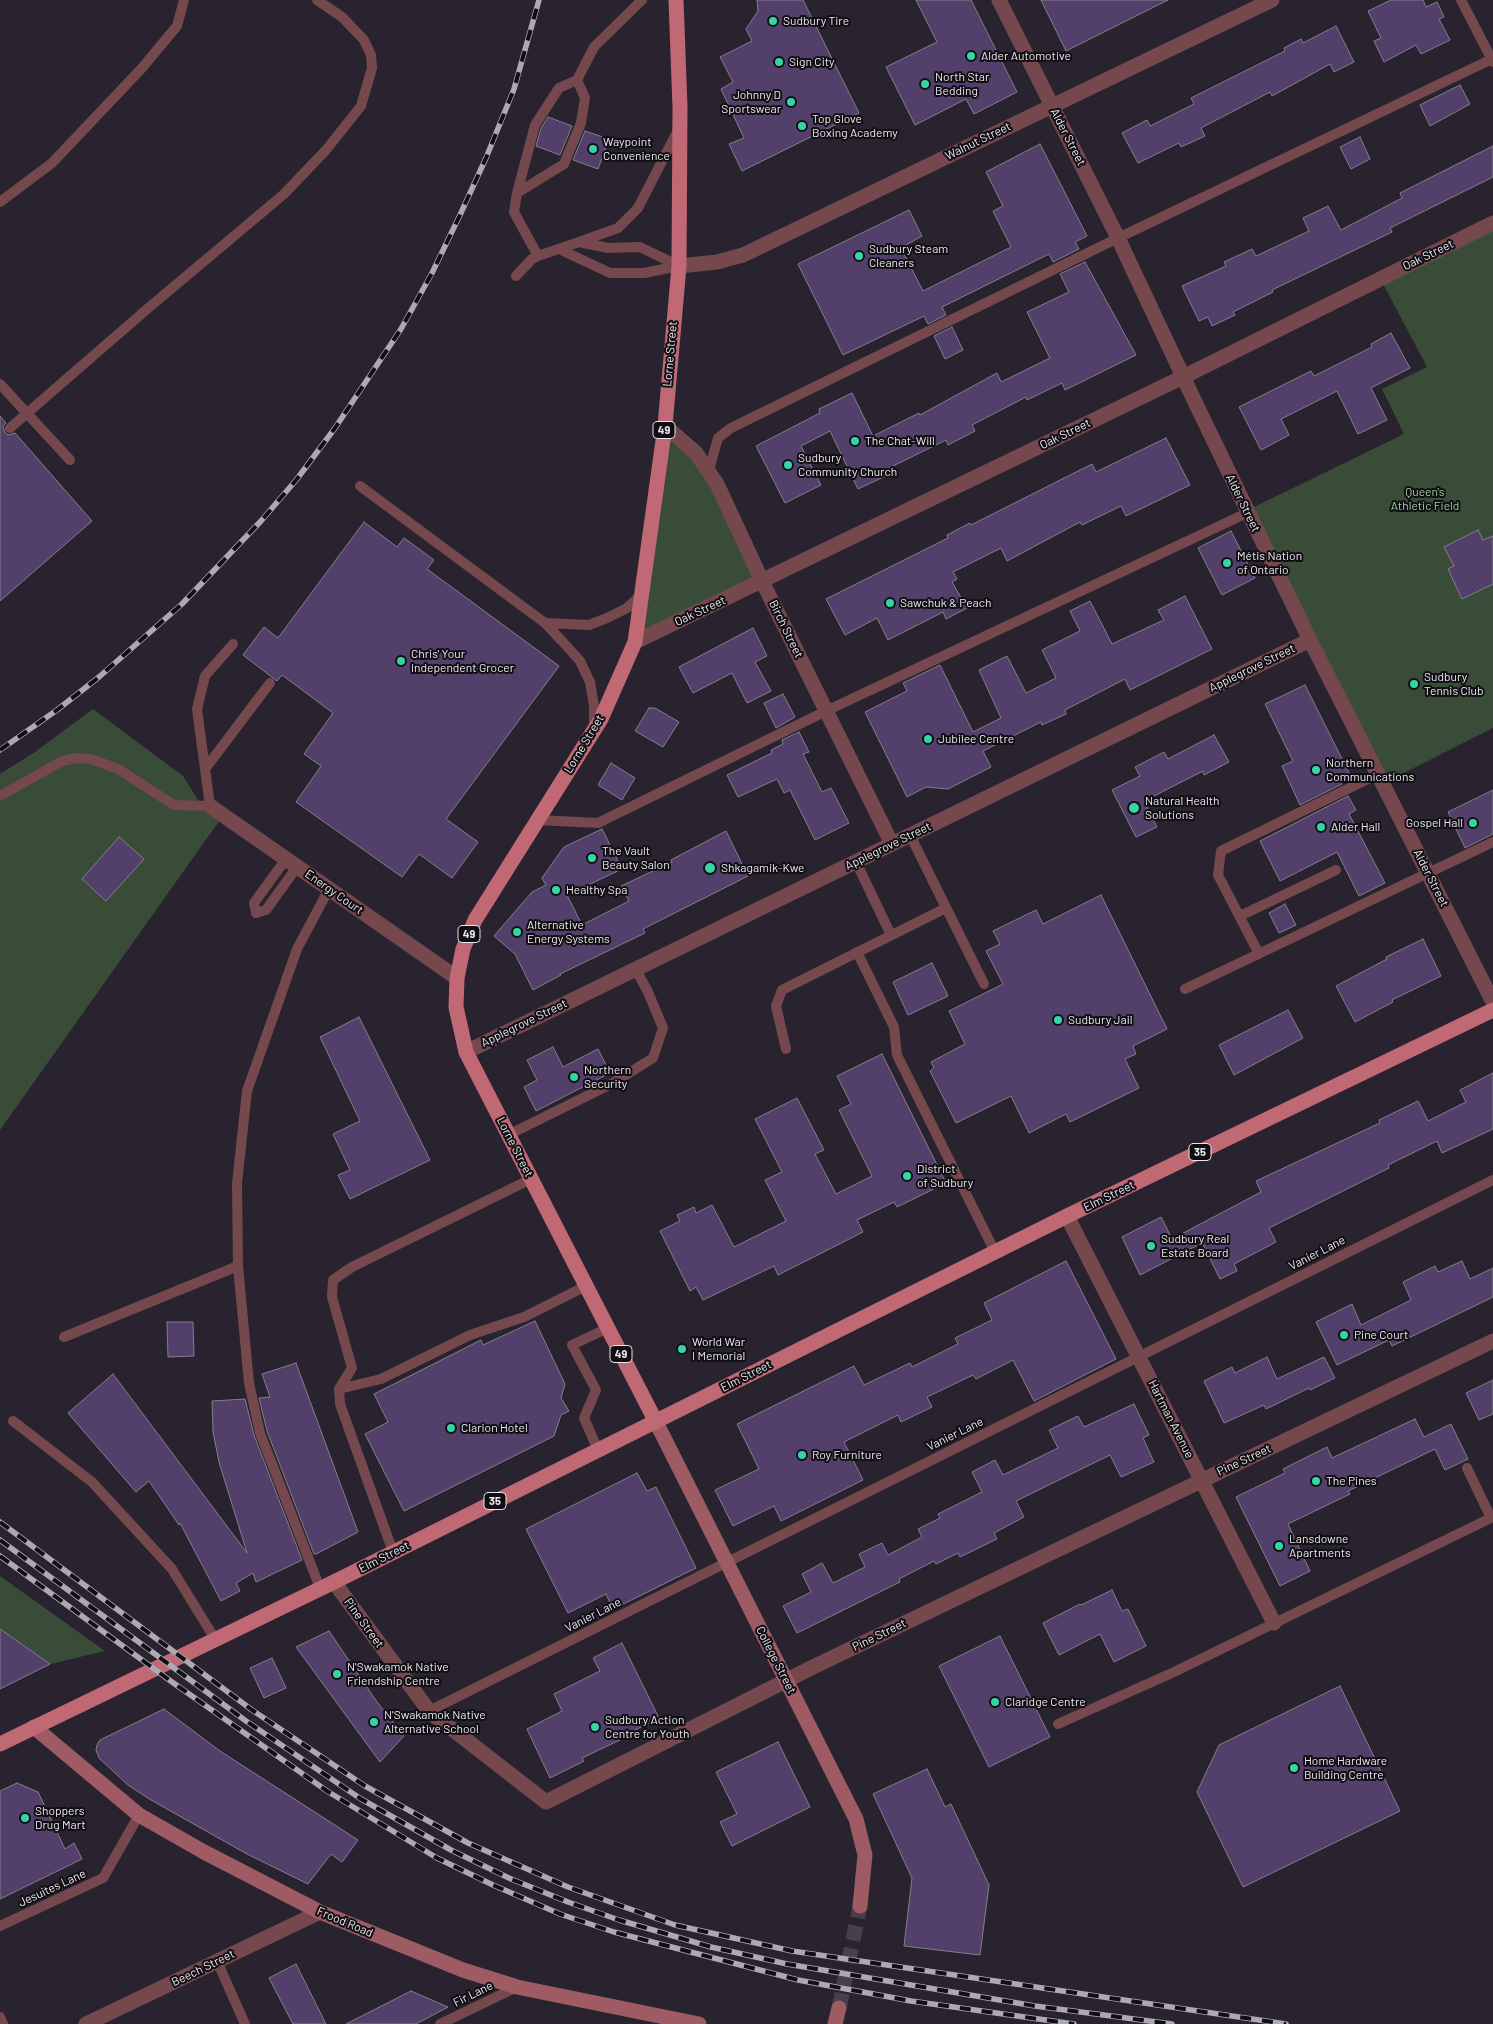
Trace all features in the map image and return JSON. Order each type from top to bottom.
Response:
[{"type":"main road","name":"Lorne Street","points":[[656,1422],[466,1052],[456,1007],[457,978],[463,948],[474,920],[601,719],[635,642],[665,426],[679,266],[680,127],[676,0]]},
{"type":"main road","name":"Elm Street","points":[[0,1744],[327,1585],[1067,1216],[1493,1010]]},
{"type":"street","name":"Alder Street","points":[[999,0],[1118,238],[1310,640],[1493,1002]]},
{"type":"street","name":"Walnut Street","points":[[679,266],[717,262],[743,255],[1272,0]]},
{"type":"street","name":"Oak Street","points":[[635,642],[1183,377],[1493,223]]},
{"type":"street","name":"Birch Street","points":[[665,426],[696,453],[717,484],[762,581],[892,844]]},
{"type":"street","name":"Applegrove Street","points":[[466,1052],[1310,640]]},
{"type":"street","name":"Energy Court","points":[[210,806],[457,978]]},
{"type":"street","name":"Hartman Avenue","points":[[1067,1216],[1203,1480],[1274,1623]]},
{"type":"street","name":"Pine Street","points":[[327,1585],[428,1711],[546,1802],[786,1680],[1493,1341]]},
{"type":"street","name":"College Street","points":[[656,1422],[856,1819],[865,1855],[860,1906]]},
{"type":"street","name":"Frood Road","points":[[34,1727],[139,1815],[204,1852],[320,1912],[463,1970],[517,1987],[698,2024]]},
{"type":"street","name":"Beech Street","points":[[86,2024],[320,1912]]},
{"type":"street","points":[[835,2024],[839,2008]]},
{"type":"lane","points":[[0,202],[52,163],[142,68],[177,26],[184,0]]},
{"type":"lane","points":[[10,428],[284,194],[326,150],[361,106],[372,68],[371,55],[364,40],[342,18],[317,0]]},
{"type":"lane","points":[[538,256],[514,212],[535,126],[559,88],[577,80],[594,47],[642,0]]},
{"type":"lane","points":[[709,470],[718,438],[731,428],[1118,238],[1492,60],[1461,0]]},
{"type":"lane","points":[[517,194],[564,164],[581,123],[584,106],[585,98],[577,80]]},
{"type":"lane","points":[[516,276],[532,259],[545,252],[559,249],[618,228],[638,208],[680,127]]},
{"type":"lane","points":[[579,242],[608,248],[640,247],[679,266]]},
{"type":"lane","points":[[559,249],[610,272],[644,273],[679,266]]},
{"type":"lane","points":[[0,384],[70,460]]},
{"type":"lane","points":[[360,486],[545,623],[580,661],[590,682],[594,706],[594,731]]},
{"type":"lane","points":[[538,820],[598,823],[826,711],[1248,513]]},
{"type":"lane","points":[[545,623],[589,625],[627,608],[642,594]]},
{"type":"lane","points":[[0,796],[62,761],[77,758],[91,759],[111,766],[174,805],[210,806],[197,710],[205,676],[233,644]]},
{"type":"lane","points":[[205,769],[270,684]]},
{"type":"lane","points":[[1259,954],[1218,875],[1221,850],[1378,774]]},
{"type":"lane","points":[[910,835],[984,984]]},
{"type":"lane","points":[[1185,989],[1493,842]]},
{"type":"lane","points":[[856,862],[891,936]]},
{"type":"lane","points":[[292,863],[266,910],[256,913],[254,903],[292,863]]},
{"type":"lane","points":[[1240,916],[1336,870]]},
{"type":"lane","points":[[327,1585],[260,1434],[249,1383],[238,1266],[237,1183],[247,1092],[297,949],[329,889]]},
{"type":"lane","points":[[786,1049],[776,1006],[782,990],[946,908]]},
{"type":"lane","points":[[857,952],[894,1027],[897,1056],[995,1252]]},
{"type":"lane","points":[[508,1135],[613,1083],[653,1058],[663,1028],[648,992],[635,968]]},
{"type":"lane","points":[[393,1552],[340,1404],[339,1389],[352,1368],[332,1297],[333,1280],[352,1267],[531,1179]]},
{"type":"lane","name":"Vanier Lane","points":[[428,1711],[1493,1180]]},
{"type":"lane","points":[[64,1337],[238,1266]]},
{"type":"lane","points":[[339,1389],[381,1379],[470,1335],[524,1317],[586,1286]]},
{"type":"lane","points":[[598,1450],[584,1418],[596,1390],[572,1345],[608,1328]]},
{"type":"lane","points":[[13,1421],[92,1482],[172,1569],[215,1639]]},
{"type":"lane","points":[[1058,1724],[1174,1672],[1492,1518],[1468,1468]]},
{"type":"lane","name":"Jesuites Lane","points":[[0,1926],[102,1878],[139,1815]]},
{"type":"lane","points":[[217,1961],[245,2024]]},
{"type":"lane","name":"Fir Lane","points":[[440,2024],[517,1987]]},
{"type":"lane","points":[[0,2017],[3,2024]]},
{"type":"green space","name":"Queen's Athletic Field","points":[[1493,225],[1493,728],[1386,782],[1248,510],[1404,434],[1382,389],[1427,367],[1381,280]]},
{"type":"green space","points":[[663,427],[695,453],[761,583],[637,642]]},
{"type":"green space","points":[[93,709],[183,776],[198,800],[222,817],[0,1130],[0,774],[35,752]]},
{"type":"green space","points":[[0,1576],[105,1651],[50,1664],[0,1629]]},
{"type":"building","points":[[757,0],[803,0],[859,113],[742,171],[729,144],[744,138],[721,89],[733,82],[720,57],[752,41],[746,29],[758,11]]},
{"type":"building","points":[[916,0],[971,0],[1017,92],[974,114],[966,99],[915,125],[886,67],[937,42]]},
{"type":"building","points":[[1041,0],[1168,0],[1066,51]]},
{"type":"building","points":[[1391,0],[1423,0],[1426,7],[1437,2],[1444,17],[1439,19],[1450,40],[1421,54],[1416,45],[1384,62],[1374,41],[1381,38],[1368,11]]},
{"type":"building","points":[[1336,26],[1354,62],[1334,72],[1330,64],[1272,96],[1270,92],[1201,128],[1205,136],[1181,147],[1179,143],[1138,163],[1122,133],[1147,120],[1150,126],[1194,104],[1191,98],[1285,51],[1284,48],[1301,39],[1303,43]]},
{"type":"building","points":[[1460,85],[1470,104],[1430,126],[1420,105]]},
{"type":"building","points":[[548,117],[572,126],[560,155],[536,146],[541,128]]},
{"type":"building","points":[[585,131],[609,139],[598,169],[573,160]]},
{"type":"building","points":[[1360,137],[1370,159],[1351,169],[1340,147]]},
{"type":"building","name":"Sudbury Steam Cleaners","points":[[1040,144],[1087,236],[1075,242],[1079,249],[1053,262],[1049,254],[942,307],[946,315],[928,324],[924,316],[843,355],[798,264],[909,210],[922,236],[901,248],[923,291],[1011,247],[993,211],[1003,206],[986,172]]},
{"type":"building","points":[[1493,146],[1493,177],[1390,228],[1392,232],[1272,290],[1273,292],[1233,312],[1235,315],[1212,326],[1208,317],[1199,321],[1182,286],[1226,266],[1224,262],[1252,249],[1256,256],[1309,231],[1303,218],[1328,206],[1341,230],[1402,198],[1400,193]]},
{"type":"building","points":[[1085,262],[1136,355],[1065,390],[1062,383],[1027,400],[1026,397],[972,425],[975,431],[948,445],[946,440],[889,468],[892,473],[858,489],[830,431],[801,446],[821,485],[785,503],[756,446],[820,413],[819,409],[852,393],[873,436],[919,413],[920,415],[997,373],[1001,382],[1050,358],[1027,312],[1069,292],[1060,274]]},
{"type":"building","points":[[952,327],[963,350],[945,359],[934,336]]},
{"type":"building","points":[[1391,333],[1410,368],[1371,388],[1387,420],[1358,434],[1337,391],[1281,419],[1289,435],[1261,450],[1239,407],[1311,371],[1314,376],[1372,347],[1371,344]]},
{"type":"building","points":[[0,416],[6,423],[3,426],[5,432],[8,435],[15,433],[92,521],[0,601]]},
{"type":"building","points":[[1166,438],[1190,485],[1126,516],[1121,506],[1082,525],[1080,522],[1007,561],[1001,548],[953,572],[957,579],[952,582],[967,608],[946,619],[943,612],[888,640],[877,618],[845,635],[826,599],[948,538],[947,535],[970,523],[971,525],[1092,464],[1096,472]]},
{"type":"building","name":"Chris' Your Independent Grocer","points":[[364,522],[397,547],[404,538],[434,560],[427,569],[559,666],[446,819],[478,842],[452,878],[419,854],[402,877],[296,802],[321,766],[304,754],[333,713],[282,675],[277,681],[243,655],[264,627],[278,638]]},
{"type":"building","points":[[1478,530],[1483,540],[1493,536],[1493,584],[1462,599],[1448,569],[1454,566],[1444,547]]},
{"type":"building","name":"Métis Nation of Ontario","points":[[1231,531],[1255,578],[1222,595],[1198,548]]},
{"type":"building","points":[[1185,596],[1212,649],[1130,690],[1125,679],[1065,710],[1066,714],[1042,725],[1041,722],[983,751],[991,767],[948,789],[926,787],[907,797],[865,712],[907,691],[903,683],[940,665],[973,732],[1001,718],[979,670],[1007,656],[1026,693],[1056,678],[1042,650],[1080,631],[1070,611],[1090,601],[1112,644],[1164,620],[1158,610]]},
{"type":"building","points":[[753,628],[767,656],[755,662],[771,691],[747,703],[732,673],[693,693],[679,667]]},
{"type":"building","points":[[1305,685],[1350,775],[1340,780],[1342,784],[1300,805],[1282,766],[1293,761],[1265,704]]},
{"type":"building","points":[[783,694],[795,717],[776,728],[764,703]]},
{"type":"building","points":[[649,708],[655,708],[679,722],[663,747],[635,731]]},
{"type":"building","points":[[799,732],[809,752],[803,754],[822,792],[831,788],[849,823],[815,840],[790,790],[784,793],[777,779],[738,797],[727,775],[772,753],[771,750],[783,744],[782,740]]},
{"type":"building","points":[[1214,735],[1229,762],[1204,775],[1203,771],[1144,801],[1157,827],[1136,837],[1112,790],[1140,776],[1135,767],[1164,752],[1168,759]]},
{"type":"building","points":[[611,763],[635,778],[622,800],[598,785]]},
{"type":"building","name":"Gospel Hall","points":[[1493,790],[1493,834],[1465,848],[1448,812]]},
{"type":"building","name":"Alder Hall","points":[[1348,796],[1356,810],[1349,814],[1385,883],[1359,896],[1337,852],[1280,881],[1260,841]]},
{"type":"building","points":[[602,829],[622,869],[567,895],[582,925],[629,901],[621,886],[672,862],[671,860],[726,831],[748,876],[643,929],[645,933],[560,974],[533,990],[515,954],[494,936],[532,892],[546,885],[542,878],[564,847]]},
{"type":"building","points":[[119,837],[144,859],[106,901],[82,879]]},
{"type":"building","name":"Sudbury Jail","points":[[1101,895],[1167,1029],[1133,1046],[1136,1054],[1125,1059],[1139,1088],[1070,1122],[1066,1114],[1029,1133],[1011,1096],[956,1123],[930,1071],[934,1068],[931,1062],[965,1044],[949,1011],[1003,984],[986,951],[1000,944],[993,931],[1036,910],[1043,924]]},
{"type":"building","points":[[1285,904],[1296,925],[1279,933],[1269,913]]},
{"type":"building","points":[[1423,939],[1441,976],[1392,1000],[1393,1002],[1355,1022],[1336,986],[1387,959],[1386,957]]},
{"type":"building","points":[[932,963],[948,996],[908,1015],[893,982]]},
{"type":"building","points":[[1288,1010],[1303,1038],[1234,1075],[1219,1045]]},
{"type":"building","points":[[359,1017],[430,1160],[350,1199],[338,1175],[350,1170],[333,1134],[360,1121],[320,1037]]},
{"type":"building","name":"Northern Security","points":[[553,1047],[563,1067],[598,1049],[610,1073],[536,1111],[524,1087],[537,1080],[527,1060]]},
{"type":"building","name":"District of Sudbury","points":[[882,1054],[946,1183],[897,1207],[894,1202],[857,1220],[863,1232],[778,1275],[774,1266],[703,1300],[696,1287],[690,1291],[660,1231],[680,1221],[677,1215],[694,1207],[696,1213],[712,1205],[734,1247],[786,1221],[765,1180],[782,1172],[755,1119],[797,1098],[824,1150],[815,1154],[836,1194],[872,1176],[839,1110],[851,1104],[837,1076]]},
{"type":"building","points":[[1493,1073],[1493,1129],[1442,1153],[1437,1141],[1388,1165],[1389,1168],[1269,1228],[1276,1242],[1234,1264],[1237,1271],[1220,1279],[1202,1243],[1140,1275],[1122,1237],[1161,1217],[1172,1239],[1261,1192],[1256,1181],[1380,1123],[1379,1120],[1418,1101],[1428,1121],[1466,1102],[1460,1090]]},
{"type":"building","points":[[1066,1261],[1116,1359],[1034,1401],[1013,1360],[976,1379],[973,1375],[927,1397],[932,1407],[901,1422],[898,1415],[844,1442],[863,1480],[781,1521],[774,1506],[733,1526],[715,1490],[759,1469],[737,1424],[854,1366],[864,1385],[910,1363],[912,1367],[958,1344],[955,1338],[992,1320],[984,1303]]},
{"type":"building","points":[[1462,1261],[1470,1279],[1493,1268],[1493,1297],[1392,1346],[1389,1340],[1337,1365],[1316,1322],[1352,1304],[1361,1325],[1411,1300],[1403,1282],[1435,1266],[1438,1272]]},
{"type":"building","name":"Clarion Hotel","points":[[535,1321],[565,1384],[561,1398],[569,1411],[561,1415],[554,1436],[404,1511],[365,1434],[388,1422],[374,1394],[481,1340],[483,1345]]},
{"type":"building","points":[[167,1322],[193,1322],[194,1356],[168,1357]]},
{"type":"building","points":[[1267,1357],[1277,1379],[1324,1357],[1335,1378],[1310,1390],[1309,1388],[1266,1409],[1264,1405],[1224,1423],[1204,1381],[1232,1367],[1235,1373]]},
{"type":"building","points":[[296,1363],[358,1532],[316,1554],[314,1554],[267,1431],[259,1398],[270,1397],[262,1374]]},
{"type":"building","points":[[113,1374],[247,1553],[219,1462],[213,1432],[212,1401],[245,1399],[254,1435],[302,1560],[256,1582],[253,1573],[236,1583],[240,1591],[221,1601],[180,1523],[179,1525],[149,1481],[136,1492],[68,1413]]},
{"type":"building","points":[[1493,1380],[1493,1414],[1479,1420],[1466,1393]]},
{"type":"building","points":[[1134,1404],[1149,1435],[1143,1438],[1154,1462],[1121,1477],[1110,1455],[1016,1501],[1024,1517],[994,1533],[997,1539],[960,1557],[958,1553],[936,1564],[934,1561],[899,1579],[900,1582],[797,1633],[783,1606],[811,1592],[802,1574],[822,1563],[833,1583],[865,1567],[859,1554],[882,1543],[888,1555],[922,1537],[918,1529],[940,1518],[938,1514],[982,1492],[972,1472],[995,1460],[1003,1475],[1058,1448],[1049,1430],[1078,1416],[1084,1427]]},
{"type":"building","points":[[1415,1419],[1424,1437],[1451,1424],[1468,1459],[1445,1470],[1435,1449],[1348,1491],[1350,1494],[1288,1524],[1310,1571],[1280,1586],[1236,1497],[1285,1473],[1283,1469],[1327,1447],[1332,1458]]},
{"type":"building","points":[[637,1473],[647,1491],[656,1487],[696,1568],[613,1609],[606,1594],[568,1613],[526,1529]]},
{"type":"building","points":[[1112,1590],[1122,1611],[1128,1609],[1146,1646],[1114,1662],[1100,1634],[1059,1655],[1043,1623]]},
{"type":"building","points":[[0,1629],[50,1664],[0,1689]]},
{"type":"building","name":"N'Swakamok Native Friendship Centre","points":[[329,1631],[377,1702],[404,1736],[380,1762],[296,1647]]},
{"type":"building","name":"Claridge Centre","points":[[1000,1636],[1050,1737],[989,1767],[939,1666]]},
{"type":"building","points":[[622,1643],[659,1718],[619,1738],[620,1740],[582,1758],[584,1761],[550,1778],[527,1729],[562,1711],[554,1694],[600,1671],[593,1658]]},
{"type":"building","points":[[272,1658],[286,1688],[264,1698],[250,1668]]},
{"type":"building","name":"Home Hardware Building Centre","points":[[1340,1686],[1400,1811],[1243,1887],[1197,1792],[1219,1745]]},
{"type":"building","points":[[164,1709],[220,1751],[358,1840],[342,1862],[331,1854],[308,1884],[247,1854],[151,1800],[128,1785],[99,1758],[96,1750],[100,1740]]},
{"type":"building","points":[[778,1742],[810,1807],[732,1846],[720,1822],[737,1814],[716,1772]]},
{"type":"building","points":[[927,1769],[945,1807],[951,1804],[989,1885],[980,1955],[904,1946],[912,1878],[873,1794]]},
{"type":"building","name":"Shoppers Drug Mart","points":[[17,1783],[38,1792],[65,1849],[74,1843],[82,1859],[0,1899],[0,1791]]},
{"type":"building","points":[[296,1964],[326,2024],[293,2024],[269,1978]]},
{"type":"building","points":[[411,1991],[448,2007],[416,2024],[346,2024]]},
{"type":"tunnel","points":[[839,2008],[860,1906]]},
{"type":"railway","points":[[0,750],[57,710],[99,677],[182,604],[261,521],[297,479],[335,428],[401,329],[432,273],[460,215],[514,89],[539,0]]},
{"type":"railway","points":[[0,1522],[252,1710],[365,1786],[468,1843],[568,1887],[675,1925],[792,1951],[1286,2024]]},
{"type":"railway","points":[[0,1540],[246,1721],[361,1799],[451,1850],[511,1879],[619,1920],[711,1947],[787,1964],[1035,2006],[1172,2024]]},
{"type":"railway","points":[[0,1556],[172,1682],[327,1791],[437,1858],[493,1885],[560,1914],[614,1932],[798,1980],[911,2001],[1074,2024]]},
{"type":"place","name":"Sudbury Tire","points":[[773,21]]},
{"type":"place","name":"Alder Automotive","points":[[971,56]]},
{"type":"place","name":"Sign City","points":[[779,62]]},
{"type":"place","name":"North Star Bedding","points":[[925,84]]},
{"type":"place","name":"Johnny D Sportswear","points":[[791,102]]},
{"type":"place","name":"Top Glove Boxing Academy","points":[[802,126]]},
{"type":"place","name":"Waypoint Convenience","points":[[593,149]]},
{"type":"place","name":"Sudbury Steam Cleaners","points":[[859,256]]},
{"type":"place","name":"The Chat-Will","points":[[855,441]]},
{"type":"place","name":"Sudbury Community Church","points":[[788,465]]},
{"type":"place","name":"Métis Nation of Ontario","points":[[1227,563]]},
{"type":"place","name":"Sawchuk & Peach","points":[[890,603]]},
{"type":"place","name":"Chris' Your Independent Grocer","points":[[401,661]]},
{"type":"place","name":"Sudbury Tennis Club","points":[[1414,684]]},
{"type":"place","name":"Jubilee Centre","points":[[928,739]]},
{"type":"place","name":"Northern Communications","points":[[1316,770]]},
{"type":"place","name":"Natural Health Solutions","points":[[1134,808]]},
{"type":"place","name":"Gospel Hall","points":[[1473,823]]},
{"type":"place","name":"Alder Hall","points":[[1321,827]]},
{"type":"place","name":"The Vault Beauty Salon","points":[[592,858]]},
{"type":"place","name":"Shkagamik-Kwe","points":[[710,868]]},
{"type":"place","name":"Healthy Spa","points":[[556,890]]},
{"type":"place","name":"Alternative Energy Systems","points":[[517,932]]},
{"type":"place","name":"Sudbury Jail","points":[[1058,1020]]},
{"type":"place","name":"Northern Security","points":[[574,1077]]},
{"type":"place","name":"District of Sudbury","points":[[907,1176]]},
{"type":"place","name":"Sudbury Real Estate Board","points":[[1151,1246]]},
{"type":"place","name":"Pine Court","points":[[1344,1335]]},
{"type":"place","name":"World War I Memorial","points":[[682,1349]]},
{"type":"place","name":"Clarion Hotel","points":[[451,1428]]},
{"type":"place","name":"Roy Furniture","points":[[802,1455]]},
{"type":"place","name":"The Pines","points":[[1316,1481]]},
{"type":"place","name":"Lansdowne Apartments","points":[[1279,1546]]},
{"type":"place","name":"N'Swakamok Native Friendship Centre","points":[[337,1674]]},
{"type":"place","name":"Claridge Centre","points":[[995,1702]]},
{"type":"place","name":"N'Swakamok Native Alternative School","points":[[374,1722]]},
{"type":"place","name":"Sudbury Action Centre for Youth","points":[[595,1727]]},
{"type":"place","name":"Home Hardware Building Centre","points":[[1294,1768]]},
{"type":"place","name":"Shoppers Drug Mart","points":[[25,1818]]}]
